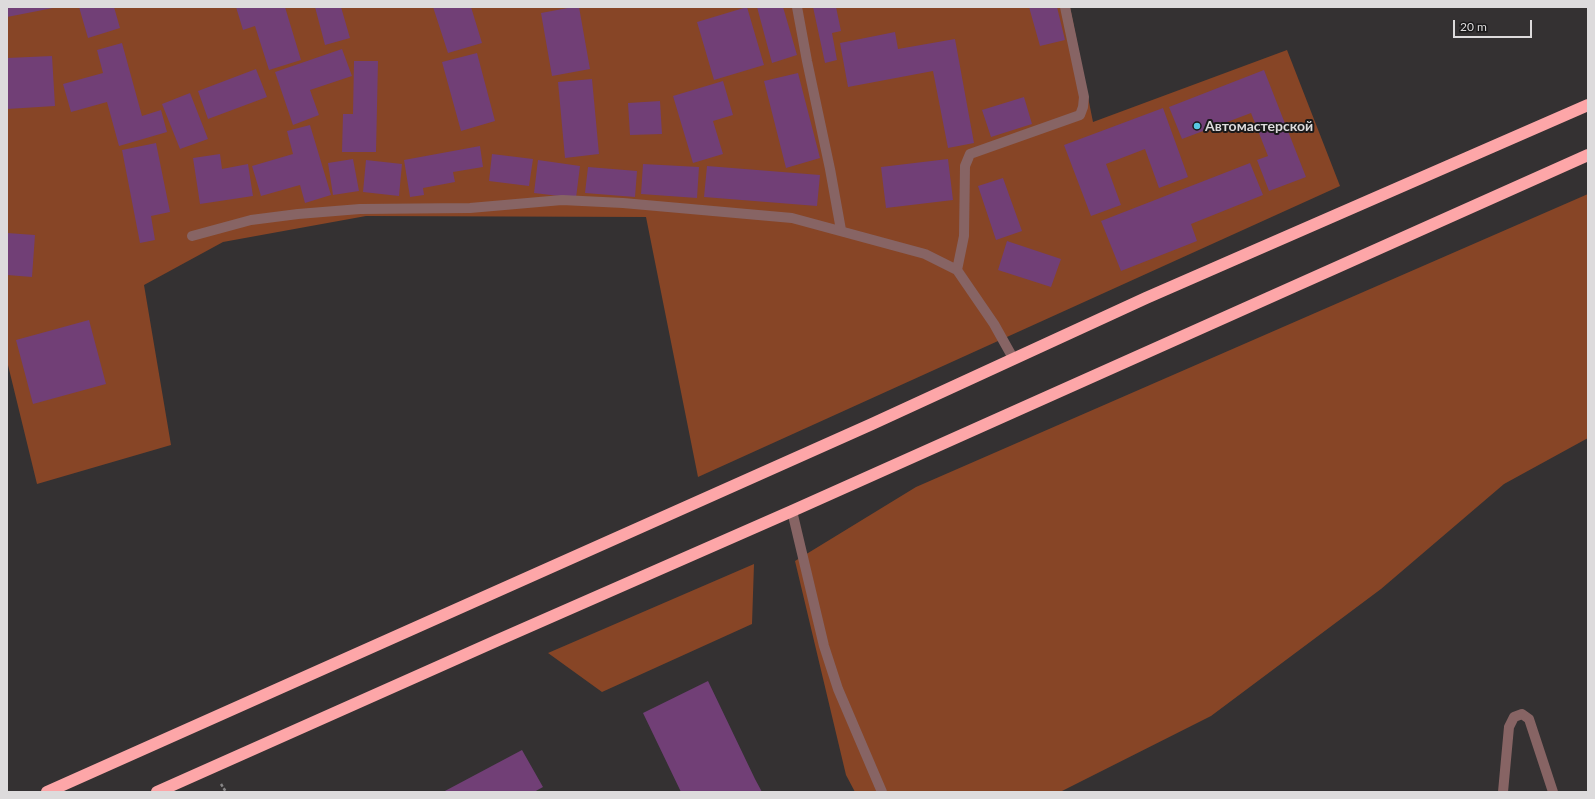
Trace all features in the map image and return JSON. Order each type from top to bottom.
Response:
[{"type":"highway","points":[[47,792],[857,431],[1013,358],[1153,295],[1588,105]]},
{"type":"highway","points":[[157,792],[792,511],[1588,155]]},
{"type":"lane","points":[[797,7],[841,230]]},
{"type":"lane","points":[[957,270],[964,236],[965,166],[970,154],[1080,115],[1084,97],[1066,7]]},
{"type":"lane","points":[[192,236],[251,220],[298,214],[360,209],[470,208],[562,200],[623,203],[792,218],[841,230],[925,254],[957,270],[994,324],[1013,358]]},
{"type":"lane","points":[[792,511],[824,646],[844,702],[882,792]]},
{"type":"lane","points":[[1503,792],[1509,727],[1514,717],[1522,714],[1527,716],[1530,722],[1553,792]]},
{"type":"shaded area","points":[[7,7],[1070,7],[1093,122],[1287,50],[1340,186],[698,477],[646,217],[366,216],[223,242],[144,285],[171,445],[37,484],[7,361]]},
{"type":"shaded area","points":[[1588,194],[1588,438],[1504,484],[1381,589],[1211,716],[1060,792],[855,792],[846,775],[795,561],[916,487]]},
{"type":"shaded area","points":[[754,564],[752,624],[602,692],[548,653]]},
{"type":"building","points":[[7,7],[53,7],[53,8],[7,17]]},
{"type":"building","points":[[79,7],[114,7],[120,28],[88,38]]},
{"type":"building","points":[[236,7],[285,7],[301,60],[269,70],[255,26],[243,30]]},
{"type":"building","points":[[315,7],[341,7],[350,38],[325,45]]},
{"type":"building","points":[[433,7],[471,7],[482,43],[448,53]]},
{"type":"building","points":[[579,7],[590,69],[552,76],[541,13]]},
{"type":"building","points":[[747,7],[764,65],[714,80],[697,22]]},
{"type":"building","points":[[757,7],[783,7],[797,55],[772,63]]},
{"type":"building","points":[[813,7],[836,7],[841,31],[832,33],[837,60],[825,63]]},
{"type":"building","points":[[1029,7],[1057,7],[1065,40],[1040,46]]},
{"type":"building","points":[[895,32],[898,49],[955,39],[974,143],[948,148],[933,71],[848,87],[840,43]]},
{"type":"building","points":[[122,43],[142,116],[161,110],[167,132],[119,146],[107,102],[71,112],[63,84],[103,73],[97,50]]},
{"type":"building","points":[[342,49],[352,76],[310,90],[319,115],[293,125],[275,72]]},
{"type":"building","points":[[477,53],[495,121],[461,131],[442,62]]},
{"type":"building","points":[[52,56],[55,106],[7,109],[7,58]]},
{"type":"building","points":[[354,61],[378,61],[376,152],[342,152],[343,114],[353,114]]},
{"type":"building","points":[[256,69],[267,97],[208,119],[198,91]]},
{"type":"building","name":"Автомастерской","points":[[1264,70],[1306,177],[1269,191],[1257,160],[1268,156],[1251,113],[1182,139],[1169,107]]},
{"type":"building","points":[[798,73],[820,158],[786,168],[764,81]]},
{"type":"building","points":[[592,79],[599,154],[565,158],[558,82]]},
{"type":"building","points":[[723,81],[733,115],[713,121],[723,154],[693,163],[673,96]]},
{"type":"building","points":[[190,93],[208,139],[180,149],[162,104]]},
{"type":"building","points":[[1024,97],[1032,124],[991,137],[982,110]]},
{"type":"building","points":[[660,101],[662,134],[630,135],[628,103]]},
{"type":"building","points":[[1163,108],[1188,177],[1159,188],[1145,149],[1106,164],[1121,205],[1091,216],[1064,145]]},
{"type":"building","points":[[310,125],[331,195],[305,203],[300,185],[261,196],[252,166],[293,154],[287,131]]},
{"type":"building","points":[[156,143],[170,212],[151,216],[155,240],[140,243],[122,150]]},
{"type":"building","points":[[480,146],[483,167],[453,172],[455,182],[423,188],[424,195],[410,197],[404,160]]},
{"type":"building","points":[[220,154],[222,169],[248,164],[253,196],[200,204],[193,158]]},
{"type":"building","points":[[492,154],[533,159],[529,186],[489,181]]},
{"type":"building","points":[[353,159],[359,191],[333,195],[328,163]]},
{"type":"building","points":[[948,159],[953,200],[886,208],[881,167]]},
{"type":"building","points":[[366,160],[402,164],[399,196],[363,192]]},
{"type":"building","points":[[538,160],[580,166],[576,198],[534,193]]},
{"type":"building","points":[[1250,163],[1263,195],[1191,224],[1197,241],[1121,271],[1101,221]]},
{"type":"building","points":[[643,164],[699,167],[697,198],[641,194]]},
{"type":"building","points":[[707,166],[820,175],[817,206],[704,197]]},
{"type":"building","points":[[588,167],[637,171],[635,197],[585,193]]},
{"type":"building","points":[[1003,178],[1022,231],[996,240],[978,186]]},
{"type":"building","points":[[7,233],[35,235],[32,277],[7,275]]},
{"type":"building","points":[[1007,241],[1061,259],[1051,287],[998,270]]},
{"type":"building","points":[[89,320],[106,384],[33,404],[16,340]]},
{"type":"building","points":[[708,681],[762,792],[681,792],[643,713]]},
{"type":"building","points":[[522,750],[543,787],[534,792],[443,792]]},
{"type":"place","name":"Автомастерской","points":[[1197,126]]}]
